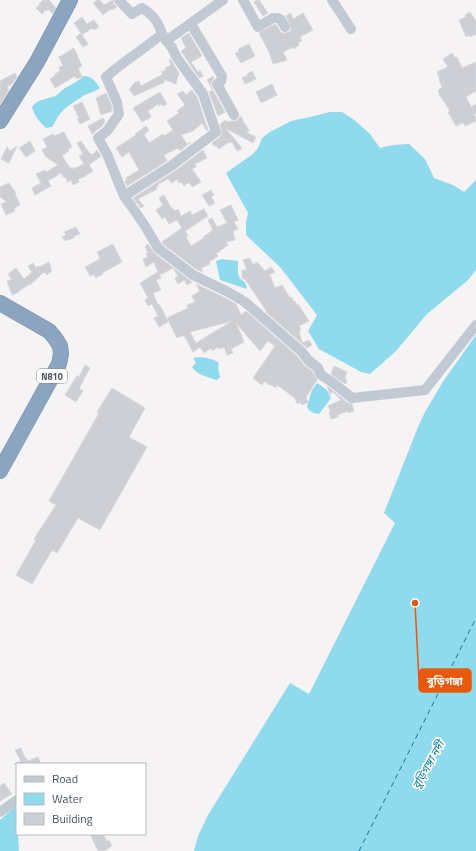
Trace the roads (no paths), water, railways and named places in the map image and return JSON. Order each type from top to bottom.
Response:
[{"type":"highway","points":[[0,121],[37,62],[70,0]]},
{"type":"highway","name":"N810","points":[[0,303],[49,330],[60,346],[61,354],[59,364],[0,471]]},
{"type":"highway","name":"N810","points":[[0,308],[48,338],[53,350],[53,356],[52,361],[0,455]]},
{"type":"street","points":[[119,0],[132,14],[142,8],[151,14],[159,26],[164,38],[203,94],[216,132],[172,166],[124,196]]},
{"type":"street","points":[[223,0],[191,24],[148,46],[106,77],[119,114],[107,131],[98,138],[107,154],[124,196],[158,248],[193,275],[245,302],[302,352],[308,360],[318,368],[321,376],[332,382],[352,398],[425,390],[476,325]]},
{"type":"street","points":[[243,0],[258,27],[273,18],[278,18],[285,27]]},
{"type":"street","points":[[332,0],[351,29]]},
{"type":"street","points":[[191,24],[222,76],[221,81],[217,84],[234,115]]},
{"type":"street","points":[[0,812],[16,801]]},
{"type":"water","points":[[84,76],[92,78],[100,88],[83,96],[62,111],[52,127],[46,128],[39,121],[33,110],[32,107],[34,104],[55,96]]},
{"type":"water","points":[[330,112],[342,112],[353,119],[370,134],[380,148],[409,144],[425,159],[434,178],[453,185],[464,192],[476,180],[476,270],[467,281],[427,314],[396,351],[370,374],[361,372],[319,349],[308,331],[317,315],[280,267],[246,235],[248,213],[226,173],[253,154],[258,148],[262,138],[270,132],[291,121]]},
{"type":"water","points":[[222,259],[238,261],[239,276],[245,282],[247,289],[220,280],[216,261]]},
{"type":"water","name":"বুড়িগঙ্গা নদী","points":[[476,335],[476,851],[194,851],[198,836],[208,815],[290,683],[309,694],[395,523],[384,513],[418,427],[444,380]]},
{"type":"water","points":[[193,358],[208,358],[219,363],[218,368],[220,377],[217,380],[200,374],[192,367],[196,363]]},
{"type":"water","points":[[317,383],[326,389],[331,398],[319,414],[309,410],[307,406],[312,390]]},
{"type":"water","points":[[16,806],[16,835],[18,835],[19,851],[0,851],[0,820]]},
{"type":"place","name":"বুড়িগঙ্গা","points":[[415,603]]}]
